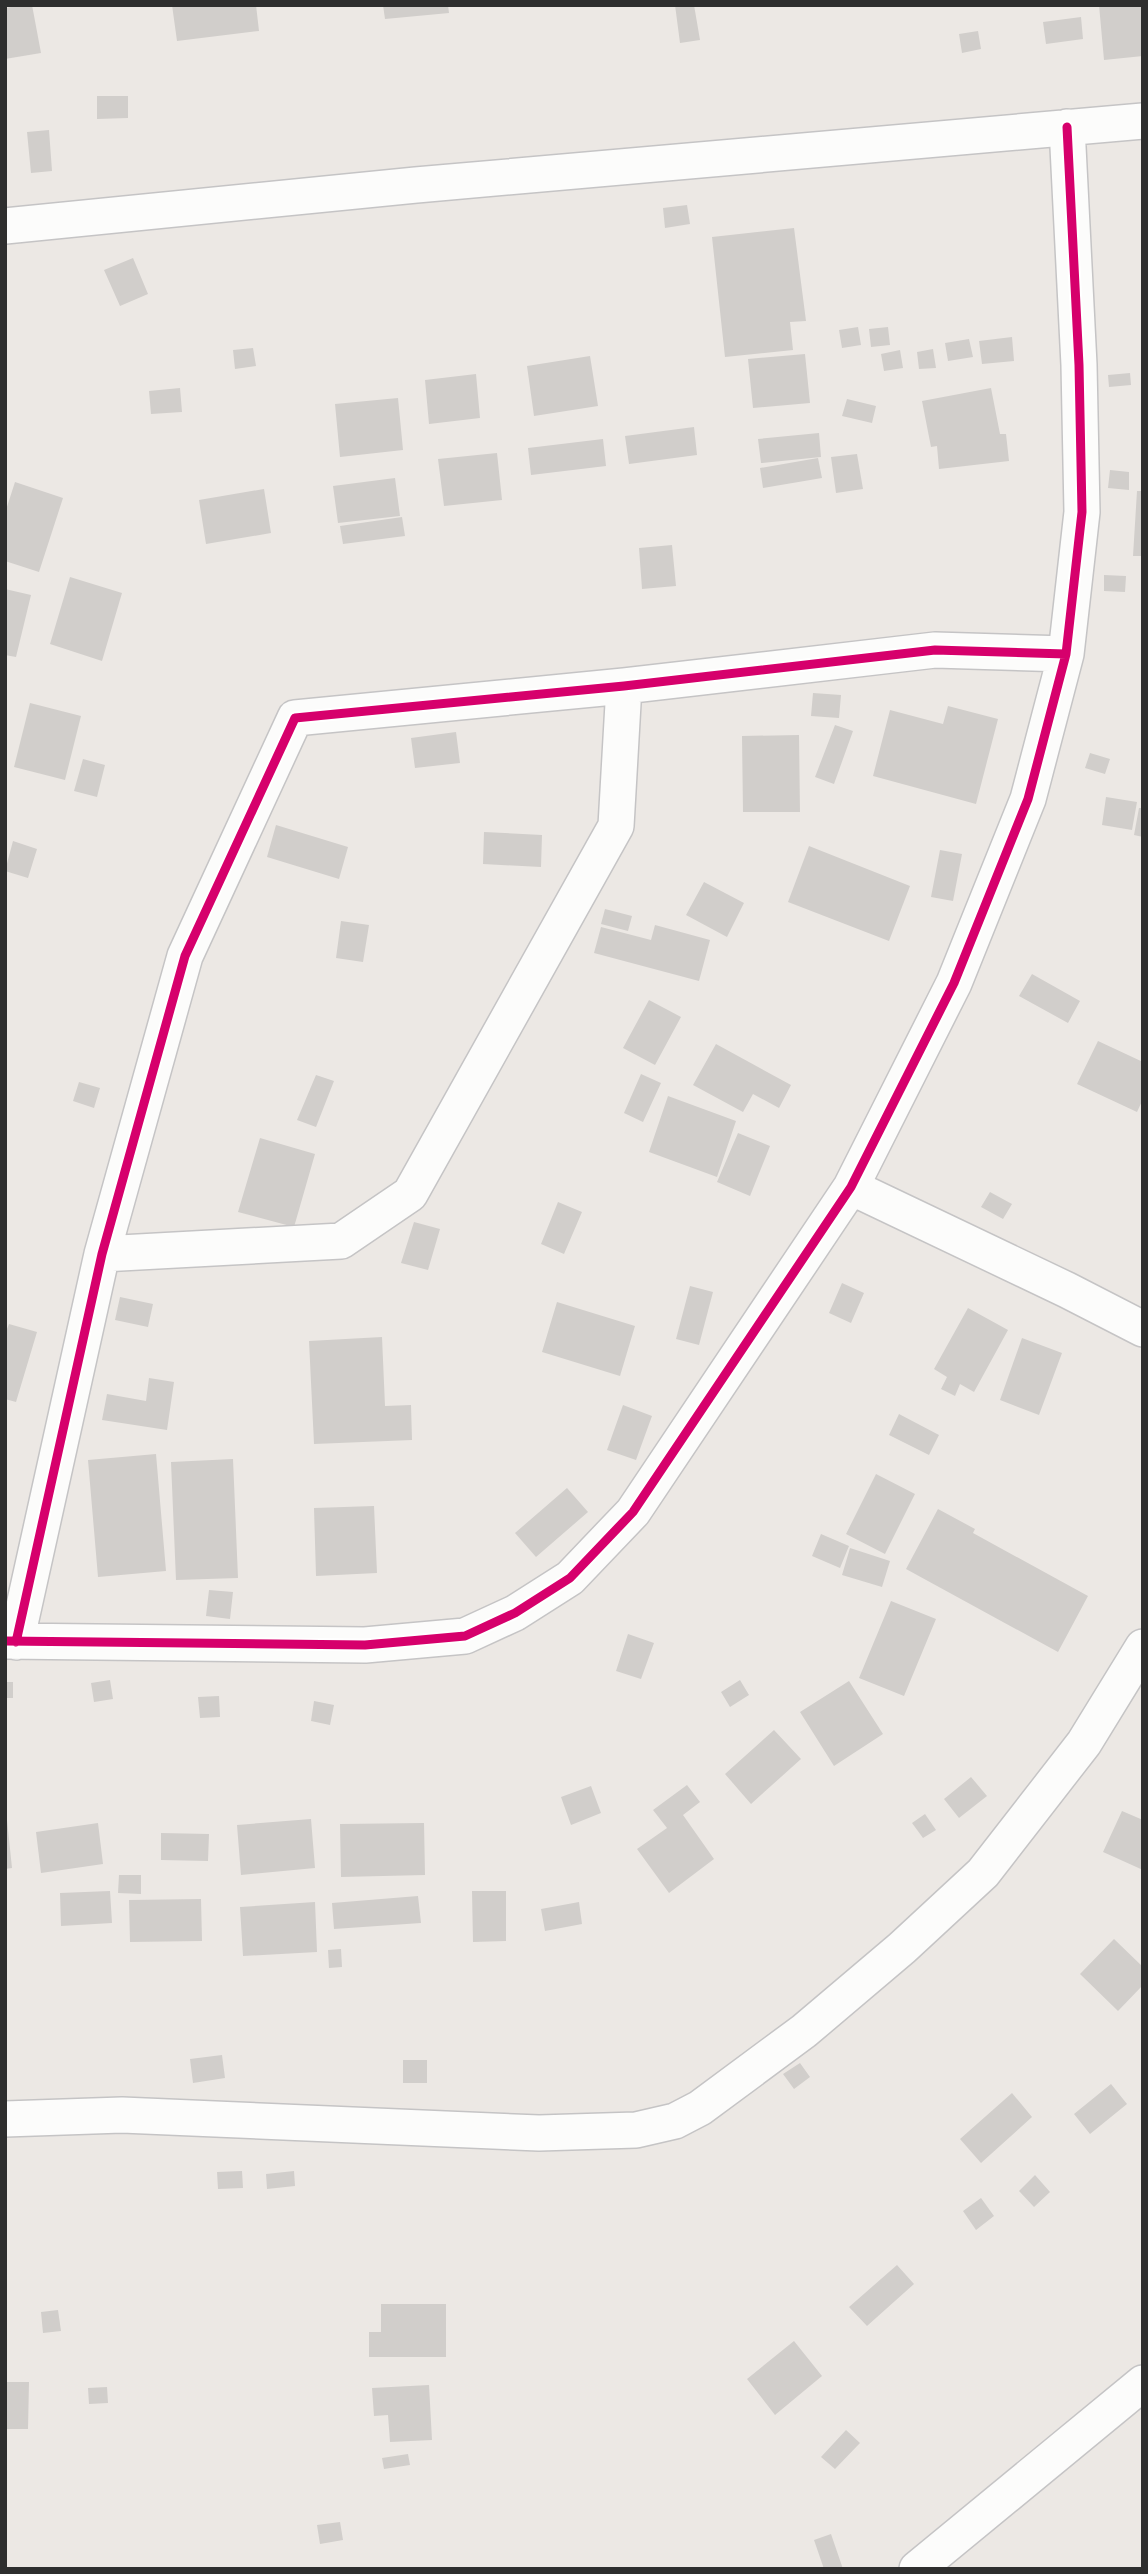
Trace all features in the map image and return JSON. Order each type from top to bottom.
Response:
[{"type":"street","points":[[5,226],[416,185],[1143,121]]},
{"type":"street","points":[[1066,654],[934,650],[624,686],[295,718],[186,956],[102,1254],[11,1642],[365,1645],[465,1636],[514,1614],[570,1578],[634,1512],[851,1187],[954,982],[1028,799],[1066,654],[1082,512],[1079,365],[1068,127]]},
{"type":"street","points":[[102,1254],[341,1241],[410,1194],[616,826],[624,686]]},
{"type":"street","points":[[851,1187],[1143,1329]]},
{"type":"street","points":[[5,2119],[122,2115],[539,2133],[636,2130],[675,2121],[700,2108],[804,2031],[902,1948],[983,1873],[1084,1744],[1143,1647]]},
{"type":"street","points":[[917,2569],[1143,2382]]},
{"type":"building","points":[[32,5],[41,53],[5,59],[5,8]]},
{"type":"building","points":[[172,5],[256,5],[259,31],[177,41]]},
{"type":"building","points":[[383,5],[448,5],[449,13],[385,19]]},
{"type":"building","points":[[675,5],[694,5],[700,40],[680,43]]},
{"type":"building","points":[[1099,5],[1143,5],[1143,56],[1104,60]]},
{"type":"building","points":[[1081,17],[1083,39],[1046,44],[1043,22]]},
{"type":"building","points":[[978,31],[981,49],[962,53],[959,34]]},
{"type":"building","points":[[97,96],[128,96],[128,118],[97,119]]},
{"type":"building","points":[[49,130],[52,171],[31,173],[27,132]]},
{"type":"building","points":[[687,205],[690,224],[665,228],[663,208]]},
{"type":"building","points":[[794,228],[806,321],[790,322],[793,350],[725,357],[712,237]]},
{"type":"building","points":[[133,258],[148,294],[120,306],[104,270]]},
{"type":"building","points":[[858,327],[861,345],[842,348],[839,330]]},
{"type":"building","points":[[888,327],[890,345],[871,347],[869,329]]},
{"type":"building","points":[[1012,337],[1014,361],[982,364],[979,341]]},
{"type":"building","points":[[969,339],[973,357],[948,361],[945,343]]},
{"type":"building","points":[[253,348],[256,366],[235,369],[233,350]]},
{"type":"building","points":[[933,349],[936,368],[919,369],[917,352]]},
{"type":"building","points":[[900,350],[903,368],[884,371],[881,354]]},
{"type":"building","points":[[805,354],[810,403],[753,408],[748,359]]},
{"type":"building","points":[[590,356],[598,406],[534,416],[527,366]]},
{"type":"building","points":[[1130,373],[1131,385],[1109,387],[1108,375]]},
{"type":"building","points":[[476,374],[480,418],[429,424],[425,380]]},
{"type":"building","points":[[180,388],[182,412],[151,414],[149,391]]},
{"type":"building","points":[[991,388],[1000,434],[1006,434],[1009,461],[939,469],[937,446],[931,447],[922,401]]},
{"type":"building","points":[[398,398],[403,450],[340,457],[335,404]]},
{"type":"building","points":[[847,399],[876,406],[872,423],[842,416]]},
{"type":"building","points":[[694,427],[697,455],[629,464],[625,436]]},
{"type":"building","points":[[819,433],[821,457],[761,463],[758,439]]},
{"type":"building","points":[[603,439],[606,466],[531,475],[528,448]]},
{"type":"building","points":[[497,453],[502,500],[444,506],[438,459]]},
{"type":"building","points":[[857,454],[863,489],[836,493],[831,457]]},
{"type":"building","points":[[818,458],[822,478],[763,488],[760,468]]},
{"type":"building","points":[[1110,470],[1129,472],[1129,490],[1108,488]]},
{"type":"building","points":[[395,478],[400,516],[338,523],[333,486]]},
{"type":"building","points":[[15,482],[63,498],[39,572],[5,561],[5,513]]},
{"type":"building","points":[[264,489],[271,533],[206,544],[199,500]]},
{"type":"building","points":[[1137,491],[1143,491],[1143,556],[1133,556]]},
{"type":"building","points":[[402,517],[405,536],[343,544],[340,526]]},
{"type":"building","points":[[672,545],[676,586],[642,589],[639,548]]},
{"type":"building","points":[[1104,575],[1126,576],[1125,592],[1104,591]]},
{"type":"building","points":[[70,577],[122,593],[102,661],[50,644]]},
{"type":"building","points":[[5,589],[31,595],[16,657],[5,655]]},
{"type":"building","points":[[813,693],[841,695],[839,718],[811,716]]},
{"type":"building","points":[[30,703],[81,716],[65,780],[14,767]]},
{"type":"building","points":[[948,706],[998,719],[976,804],[873,776],[890,710],[943,724]]},
{"type":"building","points":[[835,725],[853,731],[834,784],[815,777]]},
{"type":"building","points":[[456,732],[460,763],[415,768],[411,738]]},
{"type":"building","points":[[799,735],[800,812],[743,812],[742,736]]},
{"type":"building","points":[[1090,753],[1110,759],[1105,774],[1085,768]]},
{"type":"building","points":[[83,759],[105,765],[97,797],[74,791]]},
{"type":"building","points":[[1106,797],[1137,802],[1132,830],[1102,825]]},
{"type":"building","points":[[1139,808],[1143,808],[1143,837],[1134,835]]},
{"type":"building","points":[[276,825],[348,847],[339,879],[267,857]]},
{"type":"building","points":[[484,832],[542,835],[541,867],[483,864]]},
{"type":"building","points":[[13,841],[37,849],[28,878],[5,871]]},
{"type":"building","points":[[809,846],[910,886],[889,941],[788,902]]},
{"type":"building","points":[[940,850],[962,854],[953,901],[931,897]]},
{"type":"building","points":[[704,882],[744,903],[727,937],[686,915]]},
{"type":"building","points":[[605,909],[632,916],[628,931],[601,924]]},
{"type":"building","points":[[341,921],[369,925],[363,962],[336,958]]},
{"type":"building","points":[[655,925],[710,940],[699,981],[594,953],[601,927],[651,940]]},
{"type":"building","points":[[1032,974],[1080,1001],[1068,1023],[1019,996]]},
{"type":"building","points":[[649,1000],[681,1017],[655,1065],[623,1048]]},
{"type":"building","points":[[1098,1041],[1143,1062],[1143,1099],[1137,1112],[1077,1084]]},
{"type":"building","points":[[716,1044],[791,1085],[779,1108],[753,1094],[743,1112],[693,1085]]},
{"type":"building","points":[[641,1074],[661,1083],[643,1122],[624,1113]]},
{"type":"building","points":[[316,1075],[334,1081],[316,1127],[297,1120]]},
{"type":"building","points":[[79,1082],[100,1088],[94,1108],[73,1101]]},
{"type":"building","points":[[668,1096],[736,1121],[717,1177],[649,1152]]},
{"type":"building","points":[[738,1133],[770,1146],[750,1196],[717,1182]]},
{"type":"building","points":[[260,1138],[315,1154],[294,1227],[238,1212]]},
{"type":"building","points":[[990,1192],[1012,1204],[1003,1219],[981,1207]]},
{"type":"building","points":[[558,1202],[582,1212],[564,1254],[541,1244]]},
{"type":"building","points":[[414,1222],[440,1229],[428,1270],[401,1263]]},
{"type":"building","points":[[842,1283],[864,1293],[851,1323],[829,1313]]},
{"type":"building","points":[[690,1286],[713,1292],[699,1345],[676,1339]]},
{"type":"building","points":[[120,1297],[153,1304],[148,1327],[115,1320]]},
{"type":"building","points":[[557,1302],[635,1326],[620,1376],[542,1352]]},
{"type":"building","points":[[968,1308],[1008,1330],[974,1392],[960,1384],[955,1396],[941,1389],[947,1377],[934,1369]]},
{"type":"building","points":[[9,1324],[37,1332],[16,1402],[5,1399],[5,1334]]},
{"type":"building","points":[[382,1337],[385,1406],[411,1405],[412,1440],[314,1444],[309,1341]]},
{"type":"building","points":[[1022,1338],[1062,1353],[1039,1415],[1000,1400]]},
{"type":"building","points":[[149,1378],[174,1382],[167,1430],[102,1420],[107,1394],[146,1401]]},
{"type":"building","points":[[623,1405],[652,1416],[636,1460],[607,1450]]},
{"type":"building","points":[[899,1414],[939,1435],[929,1455],[889,1435]]},
{"type":"building","points":[[156,1454],[166,1571],[98,1577],[88,1460]]},
{"type":"building","points":[[233,1459],[238,1578],[176,1580],[171,1462]]},
{"type":"building","points":[[876,1474],[915,1494],[885,1554],[846,1534]]},
{"type":"building","points":[[567,1488],[588,1512],[536,1557],[515,1533]]},
{"type":"building","points":[[374,1506],[377,1573],[316,1576],[314,1508]]},
{"type":"building","points":[[938,1509],[975,1529],[973,1533],[1088,1596],[1058,1652],[906,1569]]},
{"type":"building","points":[[821,1534],[849,1546],[840,1568],[812,1556]]},
{"type":"building","points":[[850,1548],[890,1561],[882,1587],[842,1575]]},
{"type":"building","points":[[209,1590],[233,1592],[230,1619],[206,1616]]},
{"type":"building","points":[[891,1601],[936,1619],[904,1696],[859,1678]]},
{"type":"building","points":[[628,1634],[654,1643],[641,1679],[616,1671]]},
{"type":"building","points":[[110,1680],[113,1699],[94,1702],[91,1683]]},
{"type":"building","points":[[740,1680],[749,1695],[730,1707],[721,1692]]},
{"type":"building","points":[[849,1681],[883,1734],[834,1766],[800,1712]]},
{"type":"building","points":[[5,1682],[13,1682],[13,1698],[5,1698]]},
{"type":"building","points":[[219,1696],[220,1717],[200,1718],[198,1697]]},
{"type":"building","points":[[314,1701],[334,1705],[330,1725],[311,1721]]},
{"type":"building","points":[[774,1730],[801,1759],[751,1804],[725,1774]]},
{"type":"building","points":[[971,1777],[987,1796],[959,1818],[944,1799]]},
{"type":"building","points":[[687,1785],[700,1802],[683,1815],[714,1859],[669,1893],[637,1849],[667,1828],[653,1810]]},
{"type":"building","points":[[591,1786],[601,1813],[571,1825],[561,1797]]},
{"type":"building","points":[[1122,1811],[1143,1820],[1143,1870],[1103,1852]]},
{"type":"building","points":[[925,1814],[936,1830],[923,1838],[912,1823]]},
{"type":"building","points":[[311,1819],[315,1868],[241,1875],[237,1825]]},
{"type":"building","points":[[5,1820],[12,1868],[5,1869]]},
{"type":"building","points":[[98,1823],[103,1864],[41,1873],[36,1832]]},
{"type":"building","points":[[424,1823],[425,1875],[341,1877],[340,1824]]},
{"type":"building","points":[[161,1833],[209,1834],[208,1861],[161,1860]]},
{"type":"building","points":[[119,1875],[141,1875],[141,1894],[118,1893]]},
{"type":"building","points":[[110,1891],[112,1923],[61,1926],[60,1893]]},
{"type":"building","points":[[472,1891],[506,1891],[506,1941],[473,1942]]},
{"type":"building","points":[[418,1896],[421,1923],[334,1929],[332,1903]]},
{"type":"building","points":[[201,1899],[202,1941],[130,1942],[129,1900]]},
{"type":"building","points":[[315,1902],[317,1952],[243,1956],[240,1907]]},
{"type":"building","points":[[579,1902],[582,1924],[545,1931],[541,1909]]},
{"type":"building","points":[[1114,1939],[1143,1967],[1143,1985],[1118,2011],[1080,1974]]},
{"type":"building","points":[[341,1949],[342,1967],[329,1968],[328,1950]]},
{"type":"building","points":[[222,2055],[225,2078],[193,2083],[190,2059]]},
{"type":"building","points":[[403,2060],[427,2060],[427,2083],[403,2083]]},
{"type":"building","points":[[800,2063],[810,2077],[794,2089],[783,2074]]},
{"type":"building","points":[[1111,2084],[1127,2104],[1090,2134],[1074,2114]]},
{"type":"building","points":[[1012,2093],[1032,2117],[981,2163],[960,2139]]},
{"type":"building","points":[[242,2171],[243,2188],[218,2189],[217,2172]]},
{"type":"building","points":[[294,2171],[295,2186],[267,2189],[266,2174]]},
{"type":"building","points":[[1035,2175],[1050,2192],[1034,2207],[1019,2191]]},
{"type":"building","points":[[981,2198],[994,2216],[976,2230],[963,2211]]},
{"type":"building","points":[[897,2265],[914,2284],[867,2326],[849,2307]]},
{"type":"building","points":[[381,2304],[446,2304],[446,2357],[369,2357],[369,2332],[381,2332]]},
{"type":"building","points":[[58,2310],[61,2331],[43,2333],[41,2312]]},
{"type":"building","points":[[794,2341],[822,2376],[775,2415],[747,2379]]},
{"type":"building","points":[[5,2382],[29,2382],[28,2429],[5,2429]]},
{"type":"building","points":[[429,2385],[432,2440],[390,2442],[388,2415],[374,2416],[372,2388]]},
{"type":"building","points":[[107,2387],[108,2403],[89,2404],[88,2388]]},
{"type":"building","points":[[846,2430],[860,2443],[835,2469],[821,2457]]},
{"type":"building","points":[[408,2454],[410,2465],[384,2469],[382,2458]]},
{"type":"building","points":[[340,2522],[343,2540],[320,2544],[317,2525]]},
{"type":"building","points":[[831,2534],[843,2569],[824,2569],[814,2540]]},
{"type":"cycle path","points":[[5,1641],[365,1645],[465,1636],[515,1613],[570,1578],[633,1512],[851,1187],[954,983],[1028,799],[1066,654],[1082,512],[1079,365],[1067,127]]},
{"type":"cycle path","points":[[16,1642],[102,1254],[185,956],[295,718],[624,686],[935,650],[1066,654]]}]
